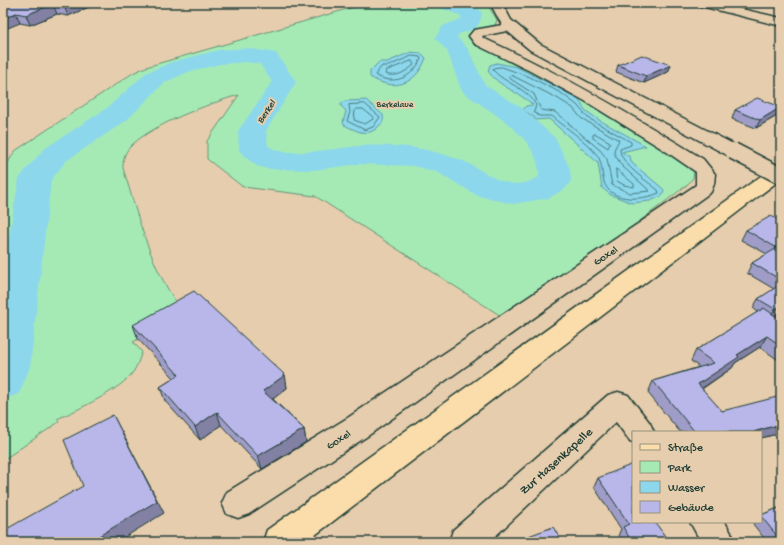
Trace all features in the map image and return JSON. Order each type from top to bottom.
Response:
[{"type":"main road","points":[[279,542],[781,170]]},
{"type":"street","points":[[496,3],[500,14],[509,27],[520,37],[555,59],[781,176]]},
{"type":"street","points":[[701,3],[781,22]]},
{"type":"street","name":"Goxel","points":[[238,503],[359,426],[704,188],[707,179],[705,169],[697,163],[566,83],[530,64],[478,40],[475,36],[478,32],[509,27]]},
{"type":"street","name":"Zur Hasenkapelle","points":[[464,542],[618,403],[639,431]]},
{"type":"street","points":[[707,523],[720,542]]},
{"type":"green space","name":"Berkelaue","points":[[368,3],[489,3],[489,7],[497,20],[495,25],[469,34],[473,40],[532,68],[684,159],[694,171],[693,178],[687,185],[632,227],[501,316],[315,196],[243,187],[207,159],[207,141],[239,95],[196,109],[150,132],[138,140],[126,153],[123,165],[147,244],[163,281],[185,314],[133,342],[142,352],[134,370],[119,386],[98,399],[57,419],[59,422],[3,460],[3,171],[15,151],[133,73],[146,67]]},
{"type":"water","points":[[411,52],[421,53],[426,58],[422,67],[410,80],[396,85],[379,82],[370,77],[370,71],[379,62],[387,62]]},
{"type":"water","points":[[497,63],[517,67],[562,90],[580,101],[585,110],[599,120],[646,146],[622,152],[630,157],[632,163],[664,190],[662,196],[650,201],[632,203],[611,195],[602,188],[598,163],[549,119],[534,120],[535,118],[523,110],[526,106],[533,105],[522,96],[503,85],[488,71],[490,65]]},
{"type":"water","points":[[366,100],[383,115],[381,124],[375,130],[367,133],[344,125],[343,122],[346,111],[341,106],[341,103],[345,101]]},
{"type":"building","points":[[3,3],[72,3],[64,6],[53,4],[26,15],[16,13],[3,19]]},
{"type":"building","points":[[642,55],[671,65],[646,76],[618,65]]},
{"type":"building","points":[[757,98],[781,107],[760,120],[735,110]]},
{"type":"building","points":[[771,216],[781,221],[781,280],[752,263],[777,248],[746,230]]},
{"type":"building","points":[[781,284],[781,306],[775,309],[758,299]]},
{"type":"building","points":[[194,291],[285,375],[263,391],[304,429],[258,456],[217,412],[195,427],[160,387],[179,375],[133,325]]},
{"type":"building","points":[[764,308],[781,320],[781,346],[767,336],[737,355],[739,357],[698,384],[722,411],[777,397],[781,402],[781,424],[756,431],[694,431],[653,381],[714,363],[696,350]]},
{"type":"building","points":[[113,415],[157,501],[89,542],[3,542],[3,531],[83,486],[64,440]]},
{"type":"building","points":[[632,464],[632,523],[656,523],[669,542],[632,542],[623,527],[629,524],[598,478]]},
{"type":"building","points":[[781,507],[781,541],[762,517],[762,515]]},
{"type":"building","points":[[553,527],[562,542],[512,542]]},
{"type":"waterway","name":"Berkel","points":[[3,381],[8,367],[35,179],[55,155],[117,114],[155,78],[180,67],[219,57],[246,55],[268,58],[284,82],[252,131],[254,150],[268,160],[314,161],[360,155],[416,157],[448,166],[489,189],[513,194],[538,191],[555,181],[555,169],[546,145],[512,114],[474,89],[457,49],[446,38],[450,30],[470,23],[472,13],[446,3]]}]
